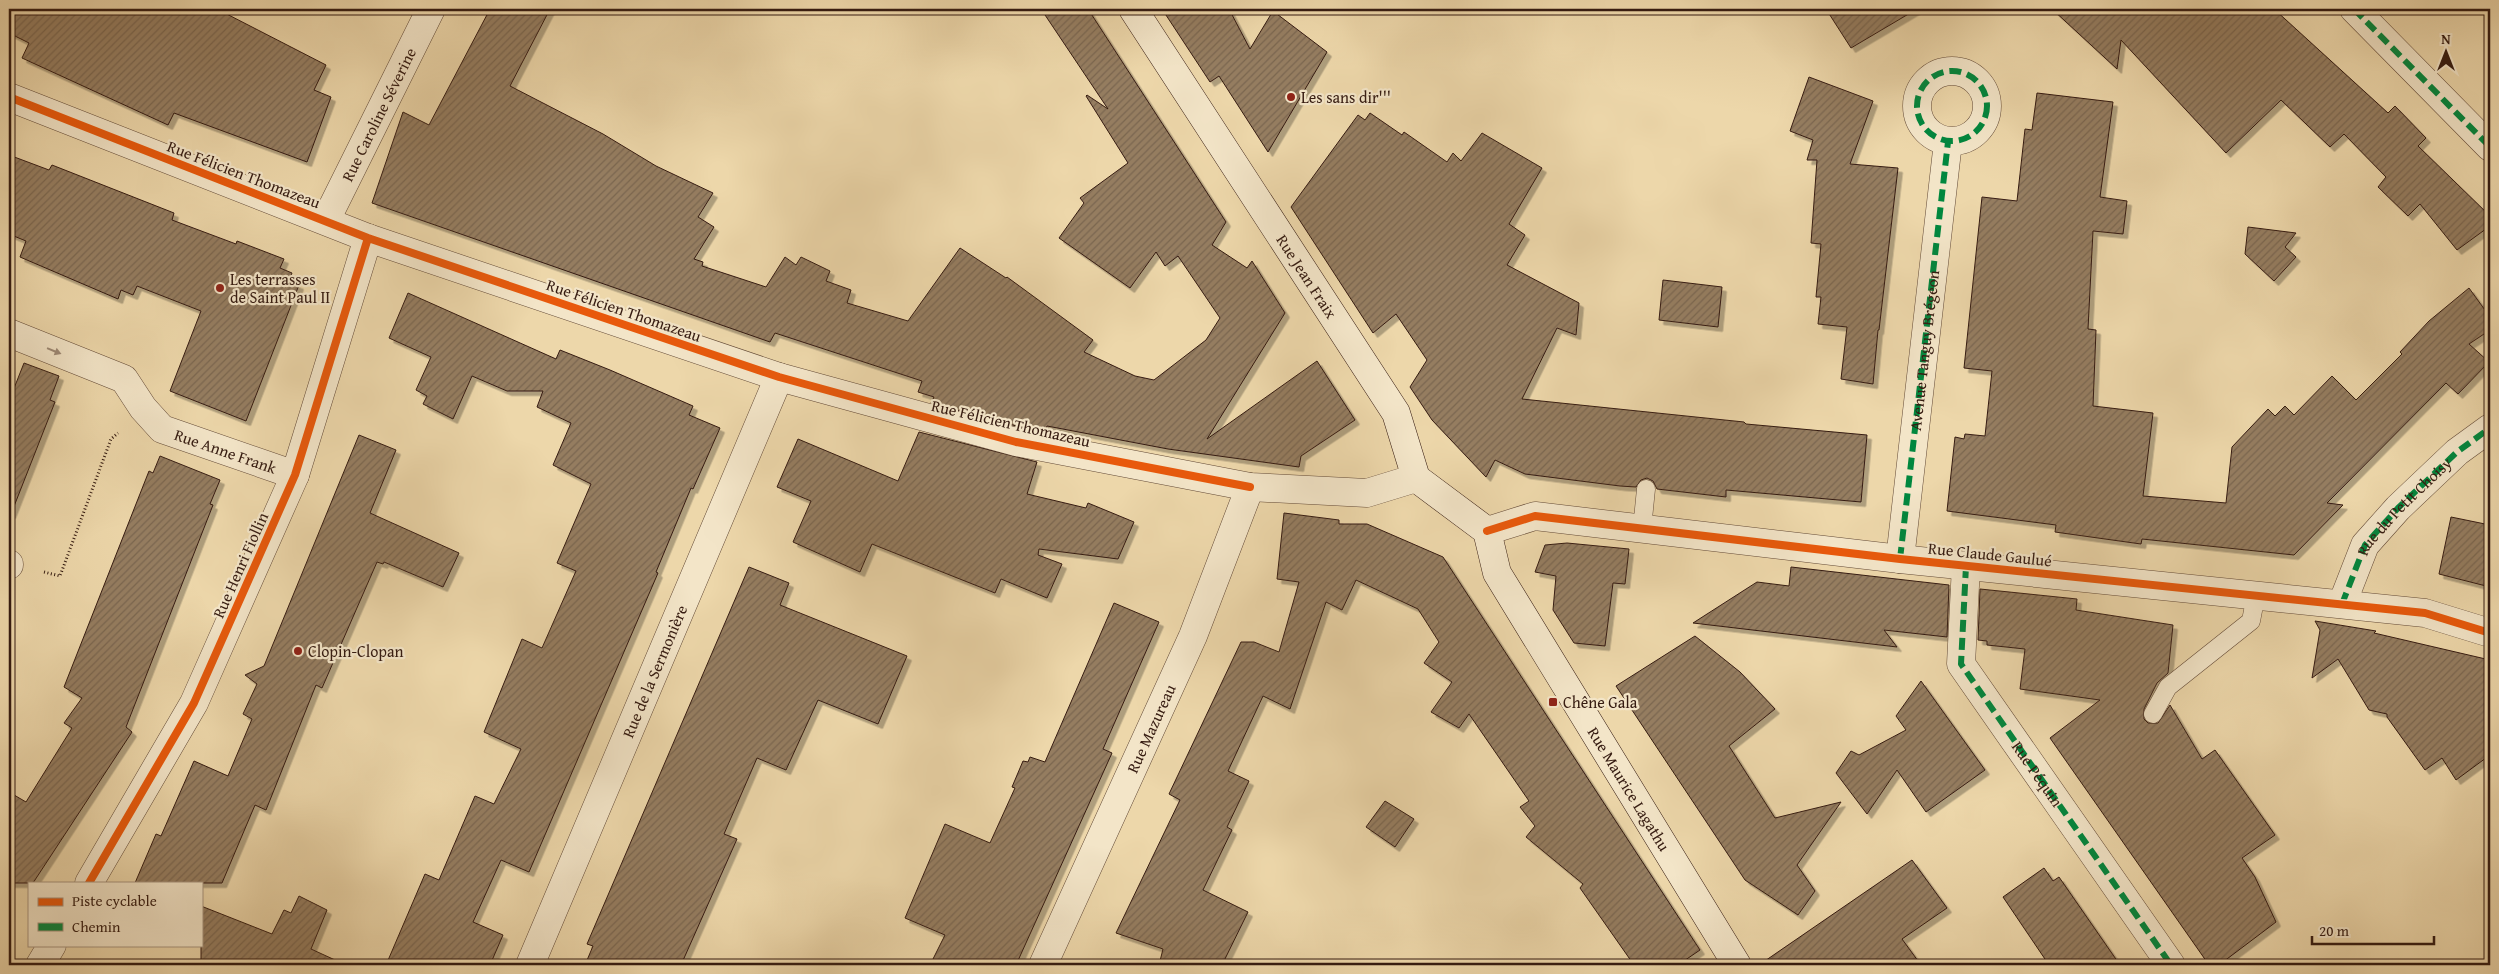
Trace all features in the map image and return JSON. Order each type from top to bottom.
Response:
[{"type":"street","name":"Rue Caroline Séverine","points":[[326,220],[431,9]]},
{"type":"street","name":"Rue Jean Fraix","points":[[1133,9],[1396,413],[1416,478]]},
{"type":"street","points":[[2354,9],[2490,146]]},
{"type":"street","name":"Rue Félicien Thomazeau","points":[[9,97],[368,238],[779,377],[1016,442],[1250,487],[1367,493],[1416,478]]},
{"type":"street","name":"Avenue Tanguy Brégeon","points":[[1900,559],[1948,142]]},
{"type":"street","name":"Rue Henri Fiollin","points":[[90,882],[194,703],[295,475],[368,238]]},
{"type":"street","name":"Rue Anne Frank","points":[[9,333],[124,379],[143,408],[162,429],[295,475]]},
{"type":"street","name":"Rue de la Sermonière","points":[[530,965],[779,377]]},
{"type":"street","name":"Rue du Petit Choisy","points":[[2342,604],[2365,545],[2398,508],[2457,452],[2490,428]]},
{"type":"street","points":[[1416,478],[1487,531]]},
{"type":"street","name":"Rue Mazureau","points":[[1043,965],[1193,636],[1250,487]]},
{"type":"street","name":"Rue Claude Gaulué","points":[[1487,531],[1535,516],[1900,559],[2425,613],[2490,633]]},
{"type":"street","name":"Rue Maurice Lagathu","points":[[1487,531],[1497,574],[1737,965]]},
{"type":"street","name":"Rue Péquin","points":[[1966,566],[1962,664],[2171,965]]},
{"type":"street","points":[[40,965],[51,946]]},
{"type":"lane","points":[[1642,529],[1646,489]]},
{"type":"lane","points":[[2153,714],[2168,687],[2251,621],[2256,595]]},
{"type":"path","points":[[9,564],[60,576],[112,439],[143,408]]},
{"type":"building","points":[[9,9],[217,9],[326,65],[314,90],[331,97],[307,162],[174,113],[168,125],[22,58],[29,43],[9,33]]},
{"type":"building","points":[[490,9],[550,9],[510,86],[603,134],[656,166],[713,193],[698,217],[714,227],[694,259],[703,262],[702,266],[766,287],[785,257],[796,265],[801,257],[830,271],[826,281],[851,290],[847,303],[908,321],[960,248],[1007,277],[1093,340],[1084,352],[1135,376],[1154,380],[1206,340],[1220,318],[1178,256],[1165,266],[1156,252],[1130,288],[1059,238],[1084,203],[1080,198],[1128,163],[1086,96],[1108,109],[1041,9],[1088,9],[1226,222],[1212,245],[1247,268],[1252,261],[1285,313],[1207,439],[1317,361],[1355,420],[1301,456],[1299,467],[1168,449],[1047,426],[1045,432],[1020,427],[931,403],[934,397],[918,392],[922,381],[775,333],[770,342],[372,203],[403,112],[429,125]]},
{"type":"building","points":[[1162,9],[1229,9],[1250,49],[1273,11],[1327,52],[1268,152],[1219,76],[1210,82]]},
{"type":"building","points":[[1826,9],[1917,9],[1851,48]]},
{"type":"building","points":[[2052,9],[2274,9],[2388,113],[2395,106],[2426,138],[2418,146],[2490,216],[2490,226],[2457,250],[2420,204],[2408,216],[2378,187],[2386,177],[2344,134],[2330,147],[2281,100],[2226,153],[2121,40],[2117,69]]},
{"type":"building","points":[[1809,77],[1873,101],[1850,164],[1898,168],[1873,384],[1841,379],[1847,327],[1818,324],[1821,297],[1816,297],[1821,244],[1811,243],[1817,160],[1807,160],[1813,140],[1790,131]]},
{"type":"building","points":[[2037,93],[2113,102],[2100,197],[2127,201],[2123,234],[2093,231],[2088,329],[2096,330],[2093,406],[2153,413],[2143,496],[2226,503],[2232,447],[2268,409],[2275,416],[2285,406],[2294,415],[2332,376],[2356,400],[2402,354],[2400,352],[2429,321],[2469,288],[2490,317],[2490,330],[2469,344],[2489,362],[2458,394],[2446,383],[2327,503],[2343,505],[2294,555],[2142,539],[2141,544],[2055,532],[2056,525],[1947,511],[1955,437],[1964,439],[1965,434],[1985,436],[1992,371],[1964,368],[1982,197],[2017,201],[2025,129],[2032,130]]},
{"type":"building","points":[[1370,113],[1402,135],[1404,132],[1447,162],[1453,153],[1461,161],[1482,133],[1542,168],[1509,224],[1525,235],[1507,265],[1579,303],[1576,335],[1557,328],[1522,399],[1744,422],[1746,424],[1867,435],[1861,502],[1726,490],[1726,497],[1657,489],[1653,481],[1647,478],[1641,480],[1636,487],[1620,486],[1525,474],[1495,460],[1486,477],[1432,420],[1410,387],[1427,360],[1396,314],[1373,333],[1291,207],[1358,115],[1365,120]]},
{"type":"building","name":"Les terrasses de Saint Paul II","points":[[9,155],[49,170],[52,165],[174,213],[172,220],[236,244],[237,241],[284,259],[280,268],[292,273],[289,281],[299,285],[246,421],[170,391],[201,311],[137,286],[133,295],[121,290],[118,299],[20,257],[26,241],[9,234]]},
{"type":"building","points":[[2248,227],[2296,233],[2285,247],[2296,257],[2274,281],[2245,254]]},
{"type":"building","points":[[1663,280],[1722,287],[1718,327],[1659,320]]},
{"type":"building","points":[[408,293],[556,359],[560,350],[610,370],[693,406],[689,415],[720,428],[693,489],[691,488],[656,572],[658,573],[529,872],[501,860],[473,922],[503,935],[490,965],[386,965],[425,874],[439,880],[475,796],[494,804],[521,749],[484,732],[522,639],[542,648],[576,571],[557,563],[591,484],[553,465],[571,423],[537,407],[543,391],[507,391],[472,376],[453,419],[423,404],[427,396],[416,390],[431,357],[389,338]]},
{"type":"building","points":[[24,363],[59,376],[50,400],[55,402],[11,514],[9,513],[9,401]]},
{"type":"building","points":[[919,432],[1037,462],[1027,494],[1086,508],[1088,503],[1134,522],[1118,559],[1039,549],[1038,555],[1062,564],[1047,598],[1001,579],[995,593],[872,544],[860,572],[793,542],[811,501],[777,487],[798,439],[898,481]]},
{"type":"building","points":[[359,435],[396,450],[370,513],[459,553],[443,587],[384,562],[383,564],[377,562],[322,688],[316,685],[266,810],[255,805],[222,883],[135,882],[156,834],[161,836],[194,761],[228,776],[252,719],[243,714],[257,684],[245,675],[264,666]]},
{"type":"building","points":[[160,456],[220,480],[210,504],[213,505],[126,727],[132,732],[34,882],[9,883],[9,792],[26,802],[72,728],[64,723],[82,698],[64,687],[149,471],[153,473]]},
{"type":"building","points":[[1284,513],[1339,520],[1339,524],[1367,524],[1443,557],[1700,950],[1678,965],[1634,965],[1580,888],[1583,884],[1526,837],[1535,826],[1520,807],[1529,801],[1469,714],[1459,728],[1431,712],[1452,682],[1424,663],[1439,642],[1418,609],[1356,580],[1342,610],[1326,602],[1290,709],[1263,696],[1228,771],[1249,781],[1227,827],[1232,830],[1203,890],[1248,912],[1222,965],[1159,965],[1163,949],[1116,933],[1180,800],[1169,794],[1241,642],[1254,642],[1279,652],[1299,582],[1277,579]]},
{"type":"building","points":[[2451,517],[2490,525],[2490,587],[2439,574]]},
{"type":"building","points":[[1567,543],[1629,549],[1625,584],[1613,583],[1605,646],[1574,643],[1553,610],[1556,576],[1535,572],[1545,545]]},
{"type":"building","points":[[749,567],[789,583],[780,605],[907,656],[878,724],[818,700],[786,770],[757,758],[724,834],[737,839],[681,965],[585,965],[593,946],[587,944]]},
{"type":"building","points":[[1791,567],[1949,585],[1947,637],[1884,630],[1897,647],[1693,623],[1757,582],[1789,586]]},
{"type":"building","points":[[1980,589],[2077,599],[2076,610],[2173,625],[2168,673],[2157,683],[2144,709],[2144,719],[2148,723],[2158,723],[2170,705],[2202,759],[2215,750],[2275,835],[2242,858],[2255,877],[2276,922],[2219,965],[2209,965],[2050,738],[2100,700],[2020,689],[2025,649],[1987,645],[1987,641],[1978,640]]},
{"type":"building","points":[[1114,603],[1159,622],[1103,749],[1112,753],[1016,965],[930,965],[945,935],[905,918],[945,824],[990,843],[1015,788],[1012,787],[1023,761],[1028,762],[1030,757],[1045,762]]},
{"type":"building","points":[[2315,621],[2376,631],[2374,633],[2490,660],[2490,755],[2456,780],[2442,758],[2425,770],[2387,717],[2387,714],[2369,710],[2338,659],[2312,678],[2320,630]]},
{"type":"building","points":[[1695,636],[1740,672],[1775,709],[1729,746],[1775,818],[1841,802],[1797,865],[1815,891],[1798,915],[1745,880],[1616,686]]},
{"type":"building","points":[[1921,681],[1985,770],[1926,812],[1897,770],[1867,814],[1836,773],[1851,751],[1859,755],[1906,730],[1896,716]]},
{"type":"building","points":[[1385,801],[1414,819],[1395,847],[1366,827]]},
{"type":"building","points":[[1912,860],[1947,908],[1902,939],[1921,965],[1759,965]]},
{"type":"building","points":[[2044,868],[2053,881],[2059,877],[2120,965],[2049,965],[2003,897]]},
{"type":"building","points":[[299,896],[327,910],[311,949],[346,965],[201,965],[202,906],[272,934],[284,910],[291,913]]},
{"type":"marked path","points":[[2354,9],[2490,147]]},
{"type":"marked path","points":[[1959,71],[1972,77],[1981,86],[1985,92],[1987,106],[1985,120],[1977,131],[1966,139],[1945,141],[1938,139],[1927,131],[1919,120],[1917,99],[1919,92],[1927,81],[1938,73],[1959,71]]},
{"type":"marked path","points":[[1900,559],[1948,142]]},
{"type":"marked path","points":[[2342,604],[2365,545],[2398,508],[2457,452],[2490,428]]},
{"type":"marked path","points":[[1966,566],[1961,664],[2171,965]]},
{"type":"cycle path","points":[[9,97],[368,238],[779,377],[1016,442],[1250,487]]},
{"type":"cycle path","points":[[90,882],[194,703],[295,475],[368,238]]},
{"type":"cycle path","points":[[1487,531],[1535,516],[1900,559],[2425,613],[2490,633]]},
{"type":"place","name":"Les sans dir'''","points":[[1291,97]]},
{"type":"place","name":"Les terrasses de Saint Paul II","points":[[220,288]]},
{"type":"place","name":"Clopin-Clopan","points":[[298,651]]},
{"type":"place","name":"Chêne Gala","points":[[1553,702]]}]
